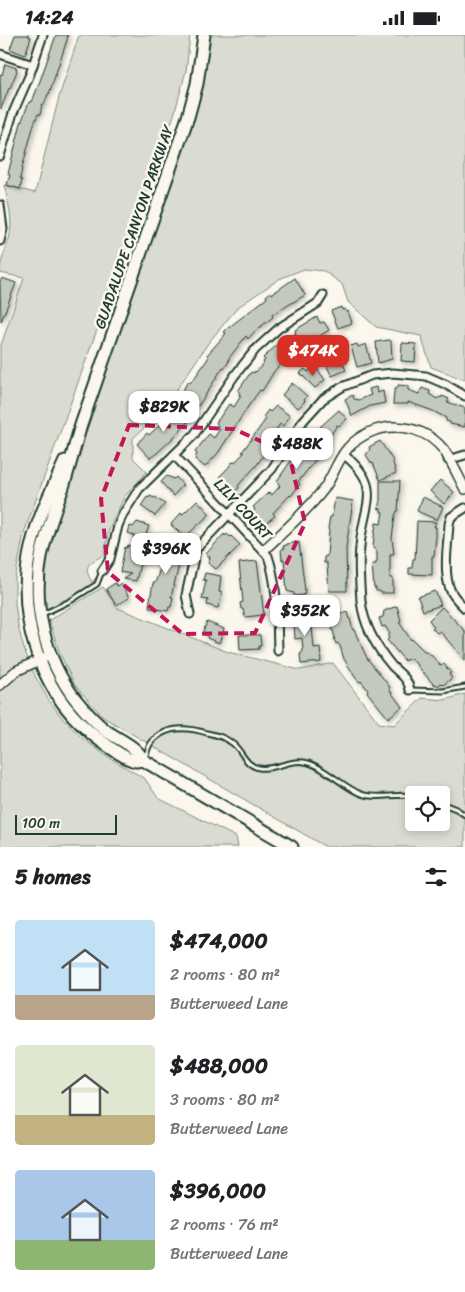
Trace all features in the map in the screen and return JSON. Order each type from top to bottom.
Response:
[{"type":"main road","name":"GUADALUPE CANYON PARKWAY","points":[[204,35],[197,84],[185,127],[81,425],[46,536],[41,558],[38,588],[40,615],[51,655],[66,687],[85,711],[108,732],[139,751],[143,760],[292,847]]},
{"type":"main road","name":"GUADALUPE CANYON PARKWAY","points":[[81,425],[40,517],[29,555],[26,587],[28,614],[39,659],[57,695],[80,724],[103,743],[134,761],[143,760]]},
{"type":"street","points":[[0,156],[13,113],[43,35]]},
{"type":"street","points":[[0,54],[33,65]]},
{"type":"street","points":[[0,205],[0,241]]},
{"type":"street","points":[[102,571],[110,559],[118,526],[130,502],[144,484],[194,435],[238,371],[255,350],[279,328],[318,303],[324,295]]},
{"type":"street","points":[[190,614],[186,595],[196,549],[272,469],[303,421],[323,399],[342,387],[372,375],[392,373],[426,376],[445,384],[465,396]]},
{"type":"street","points":[[264,550],[324,489],[344,454],[358,439],[376,430],[398,427],[420,432],[429,437],[444,451],[465,489]]},
{"type":"street","points":[[344,454],[361,470],[368,483],[368,500],[360,548],[362,602],[367,627],[379,651],[408,682],[410,690]]},
{"type":"street","name":"LILY COURT","points":[[174,455],[264,550],[271,564],[278,651]]},
{"type":"street","points":[[448,460],[465,455]]},
{"type":"street","points":[[465,508],[452,517],[449,524],[447,574],[454,597],[465,608]]},
{"type":"street","points":[[0,685],[16,671],[51,655]]},
{"type":"lane","points":[[40,615],[72,601],[97,584],[102,571]]},
{"type":"lane","points":[[410,690],[443,691],[465,687]]},
{"type":"lane","points":[[143,760],[151,743],[159,736],[172,730],[184,728],[200,731],[229,741],[238,749],[248,763],[254,766],[267,769],[293,762],[307,762],[365,795],[371,797],[405,795]]},
{"type":"lane","points":[[450,807],[465,815]]},
{"type":"highlighted area","points":[[129,425],[234,429],[289,454],[305,523],[255,633],[183,634],[108,572],[101,499]]},
{"type":"shaded area","points":[[79,35],[190,35],[186,71],[174,115],[24,533],[15,579],[18,626],[24,649],[36,678],[48,699],[64,720],[81,737],[105,755],[145,779],[158,798],[236,837],[238,847],[0,847],[0,348],[24,278],[0,273],[11,225],[4,185],[35,193],[59,97]]},
{"type":"shaded area","points":[[204,35],[465,35],[465,380],[431,367],[421,336],[376,327],[348,302],[342,284],[324,271],[304,269],[279,279],[238,307],[209,342],[160,414],[133,438],[133,458],[147,472],[124,497],[109,530],[104,555],[89,565],[87,572],[92,582],[102,571],[100,580],[72,600],[40,615],[41,558],[180,142]]},
{"type":"shaded area","points":[[103,587],[118,608],[228,652],[300,670],[333,663],[379,723],[394,725],[422,698],[444,700],[465,694],[465,847],[326,847],[103,717],[75,685],[60,654],[49,620]]},
{"type":"building","points":[[15,35],[29,35],[31,37],[25,55],[10,49]]},
{"type":"building","points":[[56,35],[68,35],[49,94],[44,105],[42,104],[40,115],[38,114],[34,124],[22,168],[20,189],[7,185],[10,175],[8,174],[21,123],[29,102],[32,102]]},
{"type":"building","points":[[5,64],[17,68],[17,71],[1,109],[0,74],[2,75]]},
{"type":"building","points":[[2,278],[16,283],[1,322],[0,282]]},
{"type":"building","points":[[295,278],[305,295],[272,315],[273,317],[248,339],[246,336],[229,358],[228,363],[223,367],[199,405],[194,410],[178,399],[188,381],[190,383],[196,376],[209,357],[207,355],[224,336],[226,333],[224,332],[267,298],[266,296],[271,292],[272,294]]},
{"type":"building","points":[[341,307],[342,310],[348,311],[352,323],[338,328],[331,311]]},
{"type":"building","points":[[317,317],[320,323],[324,322],[329,330],[302,347],[275,370],[262,391],[260,390],[249,405],[218,453],[205,467],[195,459],[197,454],[195,452],[209,434],[214,438],[220,429],[216,423],[229,404],[234,407],[241,396],[238,391],[251,372],[256,372],[264,363],[265,360],[263,358],[281,341],[285,346],[295,336],[295,330]]},
{"type":"building","points":[[391,341],[392,359],[378,363],[376,342]]},
{"type":"building","points":[[402,343],[416,344],[415,362],[401,361]]},
{"type":"building","points":[[357,344],[358,347],[366,344],[371,363],[357,367],[351,346]]},
{"type":"building","points":[[338,354],[346,370],[332,376],[324,361]]},
{"type":"building","points":[[315,366],[325,380],[315,388],[300,373],[305,369],[308,372]]},
{"type":"building","points":[[292,383],[307,396],[298,408],[282,395]]},
{"type":"building","points":[[398,385],[408,386],[408,390],[419,394],[422,388],[430,391],[429,394],[437,399],[442,396],[449,399],[447,402],[465,408],[465,427],[450,424],[450,422],[446,421],[446,418],[433,411],[408,402],[408,404],[393,404],[394,391],[398,388]]},
{"type":"building","points":[[376,387],[377,393],[383,391],[385,403],[370,406],[352,416],[345,399],[353,395],[354,399],[359,400],[371,395],[369,389]]},
{"type":"building","points":[[276,406],[290,416],[283,426],[280,424],[274,433],[279,436],[270,449],[238,486],[239,488],[231,494],[220,484],[224,480],[220,476],[231,463],[235,462],[244,453],[242,452],[266,419],[263,417],[268,410],[270,412]]},
{"type":"building","points":[[174,407],[190,419],[175,436],[150,458],[137,444],[147,433],[149,435],[166,419],[163,417],[167,412],[169,414]]},
{"type":"building","points":[[339,410],[347,419],[339,426],[337,425],[323,450],[298,482],[300,484],[291,496],[273,513],[275,516],[263,525],[252,515],[255,509],[253,507],[269,492],[272,495],[280,486],[277,481],[312,430],[320,436],[324,431],[320,427]]},
{"type":"building","points":[[380,441],[392,459],[396,473],[380,480],[373,463],[366,455],[370,449],[369,447]]},
{"type":"building","points":[[167,476],[174,479],[176,477],[183,485],[173,496],[161,482]]},
{"type":"building","points":[[440,480],[454,492],[444,504],[430,491]]},
{"type":"building","points":[[380,481],[400,481],[398,511],[395,516],[392,538],[394,554],[390,554],[390,578],[393,578],[393,593],[381,593],[374,588],[372,564],[376,564],[377,551],[373,548],[374,537],[376,523],[381,524],[383,512],[378,508]]},
{"type":"building","points":[[150,496],[165,504],[155,516],[141,506],[147,497],[149,498]]},
{"type":"building","points":[[423,497],[443,507],[437,520],[417,511]]},
{"type":"building","points":[[335,498],[353,501],[346,548],[347,591],[329,591],[327,563],[324,563],[324,557],[327,556],[328,529]]},
{"type":"building","points":[[197,500],[210,514],[185,537],[171,525],[181,513],[183,514]]},
{"type":"building","points":[[417,521],[436,522],[434,527],[436,527],[436,537],[434,556],[432,556],[432,575],[409,574],[409,568],[412,568],[413,559],[415,559]]},
{"type":"building","points":[[137,522],[149,526],[142,546],[144,546],[136,581],[123,579],[131,574],[120,572],[125,547],[127,548],[128,545],[132,546],[134,535],[128,533],[130,526],[133,527]]},
{"type":"building","points":[[224,534],[225,536],[227,534],[231,536],[240,545],[216,569],[208,563],[210,557],[206,554]]},
{"type":"building","points":[[164,538],[183,541],[171,597],[173,597],[171,607],[169,607],[168,611],[150,608],[149,606],[153,583],[155,583],[158,575],[162,553],[159,552],[160,546],[162,546]]},
{"type":"building","points":[[299,542],[305,591],[304,595],[294,596],[294,593],[287,591],[284,559],[282,560],[281,549],[284,549],[283,546],[287,544]]},
{"type":"building","points":[[257,561],[264,615],[245,617],[240,603],[243,602],[239,563]]},
{"type":"building","points":[[205,573],[221,576],[219,592],[222,593],[218,608],[207,605],[208,600],[202,599],[206,580],[203,580]]},
{"type":"building","points":[[115,583],[117,586],[121,583],[129,598],[116,605],[106,589]]},
{"type":"building","points":[[435,591],[441,605],[423,611],[418,597]]},
{"type":"building","points":[[397,606],[401,621],[399,622],[411,640],[431,655],[441,666],[444,664],[451,673],[449,674],[452,678],[443,685],[441,683],[438,686],[434,685],[411,658],[405,661],[387,640],[390,634],[385,626],[382,627],[379,618],[383,617],[384,611]]},
{"type":"building","points":[[442,607],[465,631],[465,661],[440,631],[437,633],[432,628],[434,627],[429,620]]},
{"type":"building","points":[[294,609],[307,609],[308,628],[312,627],[314,648],[320,647],[321,662],[301,664],[302,638],[295,639],[294,623],[289,623],[289,615],[292,615]]},
{"type":"building","points":[[348,612],[353,630],[367,658],[390,687],[391,692],[402,707],[388,718],[367,692],[368,690],[361,681],[359,682],[355,677],[344,659],[340,646],[338,643],[336,644],[334,639],[329,616]]},
{"type":"building","points":[[207,622],[224,629],[219,643],[207,638],[203,632]]},
{"type":"building","points":[[239,635],[260,635],[261,646],[259,646],[259,649],[240,650]]}]
